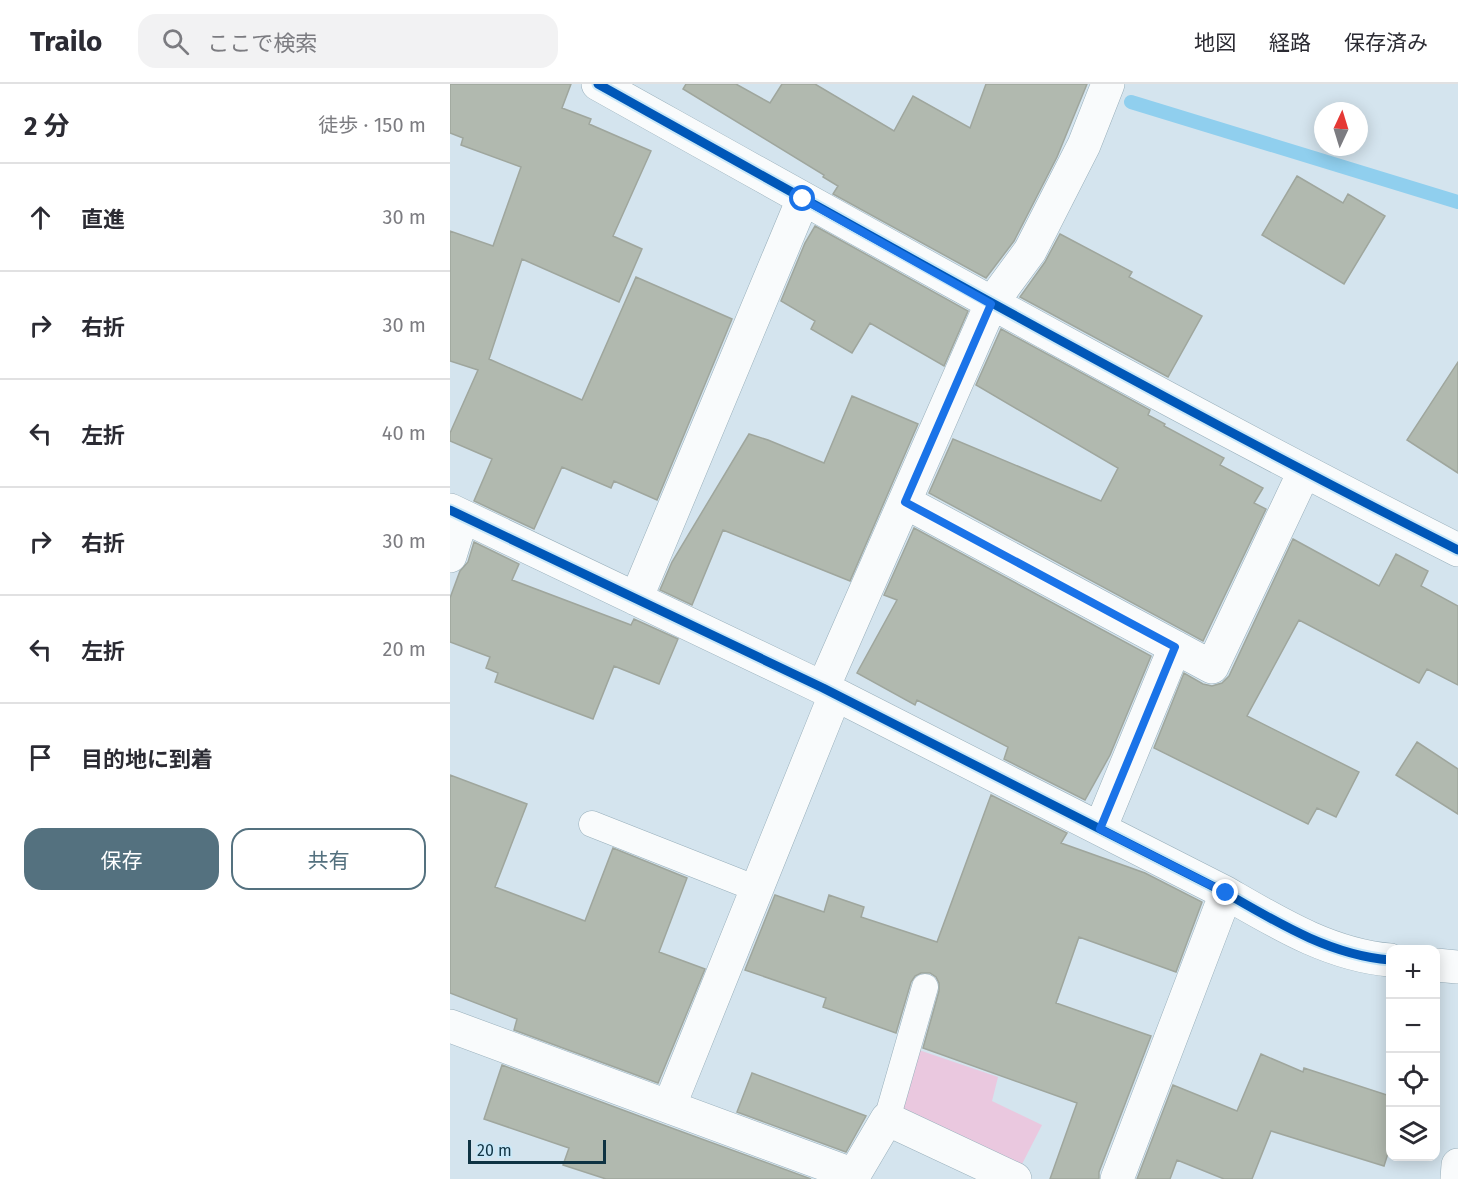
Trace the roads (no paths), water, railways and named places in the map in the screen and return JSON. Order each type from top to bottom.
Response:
[{"type":"street","points":[[598,84],[991,304],[1304,472],[1458,550]]},
{"type":"street","points":[[669,1107],[757,889],[829,692],[905,502],[991,304],[1030,251],[1084,145],[1108,84]]},
{"type":"street","points":[[636,599],[803,199]]},
{"type":"street","points":[[905,502],[1212,666],[1304,472]]},
{"type":"street","points":[[450,556],[456,513],[829,692],[1226,893],[1281,926],[1341,951],[1386,959]]},
{"type":"street","points":[[1100,829],[1175,647]]},
{"type":"street","points":[[1117,1179],[1226,893]]},
{"type":"street","points":[[1440,965],[1458,967]]},
{"type":"street","points":[[450,1026],[854,1175],[887,1119],[1015,1179]]},
{"type":"street","points":[[1457,1179],[1458,1165]]},
{"type":"lane","points":[[592,824],[757,889]]},
{"type":"lane","points":[[887,1119],[925,987]]},
{"type":"waterway","points":[[1131,102],[1458,202]]}]
